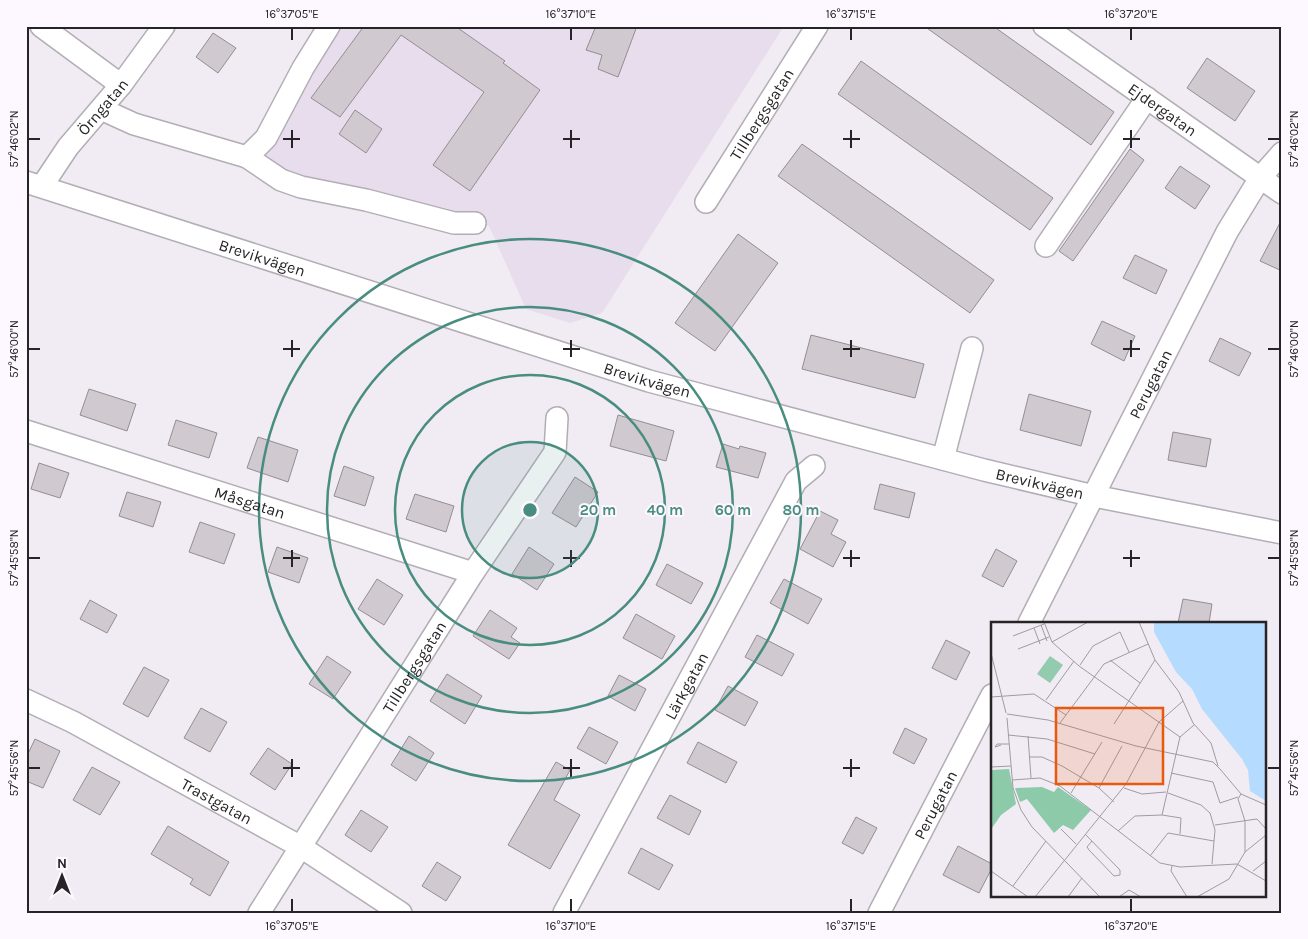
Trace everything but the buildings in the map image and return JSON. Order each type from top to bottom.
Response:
[{"type":"street","points":[[41,26],[122,85]]},
{"type":"street","name":"Örngatan","points":[[34,184],[122,85],[164,26]]},
{"type":"street","points":[[247,157],[266,138],[303,68],[328,26]]},
{"type":"street","name":"Tillbergsgatan","points":[[706,202],[817,26]]},
{"type":"street","name":"Ejdergatan","points":[[1044,26],[1282,193]]},
{"type":"street","points":[[1046,246],[1147,98]]},
{"type":"street","points":[[101,109],[134,124],[247,157],[281,180],[301,187],[366,200],[454,223],[475,223]]},
{"type":"street","name":"Perugatan","points":[[1030,622],[1227,232],[1260,178],[1282,153]]},
{"type":"street","name":"Brevikvägen","points":[[34,184],[649,381],[943,459],[1094,496],[1282,533]]},
{"type":"street","points":[[943,459],[972,348]]},
{"type":"street","name":"Tillbergsgatan","points":[[259,913],[473,573],[555,452],[558,418]]},
{"type":"street","name":"Måsgatan","points":[[26,431],[473,573]]},
{"type":"street","name":"Lärkgatan","points":[[564,913],[796,481],[814,466]]},
{"type":"street","name":"Perugatan","points":[[879,913],[991,697]]},
{"type":"street","name":"Trastgatan","points":[[26,700],[73,722],[301,847],[401,913]]},
{"type":"shaded area","points":[[338,26],[784,26],[602,313],[570,323],[526,309],[489,226],[445,208],[295,179],[261,154]]}]
